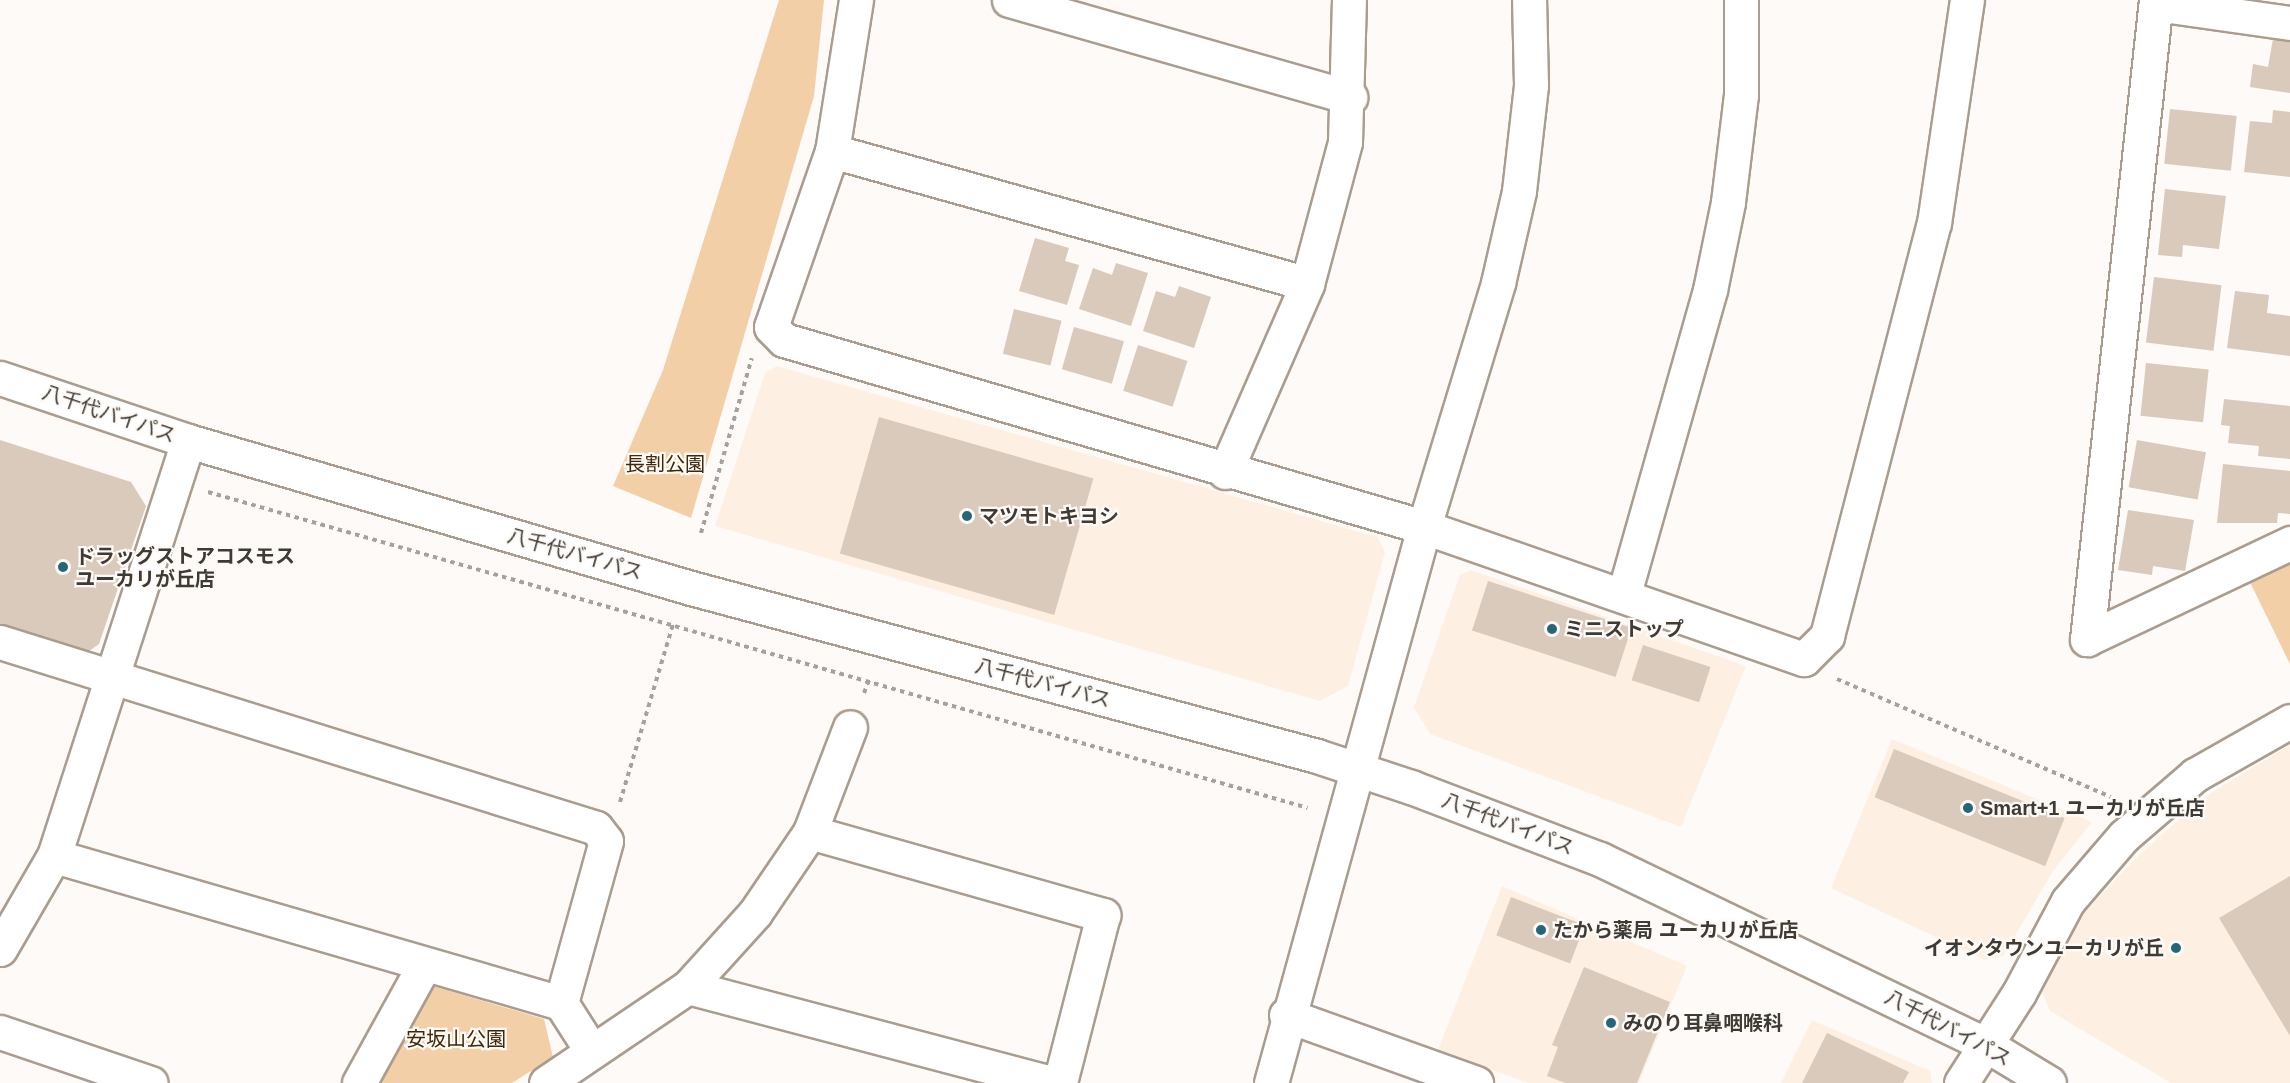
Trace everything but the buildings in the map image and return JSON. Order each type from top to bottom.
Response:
[{"type":"main road","points":[[856,0],[832,151],[771,327],[784,340],[1225,472],[1424,527],[1624,594],[1792,659],[1804,659],[1827,636],[1934,224],[1967,0]]},
{"type":"main road","points":[[1009,0],[1350,97]]},
{"type":"main road","points":[[1225,472],[1306,284],[1345,142],[1350,97],[1349,0]]},
{"type":"main road","points":[[1271,1083],[1286,1015],[1359,771],[1424,527],[1498,283],[1519,191],[1531,85],[1529,0]]},
{"type":"main road","points":[[1624,594],[1710,290],[1728,202],[1741,95],[1741,0]]},
{"type":"main road","points":[[2290,23],[2156,2],[2087,639],[2290,543]]},
{"type":"main road","points":[[832,151],[1306,284]]},
{"type":"main road","name":"八千代バイパス","points":[[0,378],[188,441],[691,588],[1359,771],[1600,860],[1983,1043],[2049,1083]]},
{"type":"main road","points":[[0,949],[54,856],[188,441]]},
{"type":"main road","points":[[0,642],[582,821],[606,841],[561,1003]]},
{"type":"main road","points":[[1960,1083],[1983,1043],[2019,993],[2068,901],[2124,836],[2195,776],[2290,721]]},
{"type":"main road","points":[[546,1083],[591,1050],[688,987],[755,913],[810,832],[850,727]]},
{"type":"main road","points":[[810,832],[1103,915],[1060,1083]]},
{"type":"main road","points":[[54,856],[423,967],[561,1003],[591,1050]]},
{"type":"main road","points":[[359,1083],[423,967]]},
{"type":"main road","points":[[688,987],[1051,1083]]},
{"type":"main road","points":[[1286,1015],[1476,1083]]},
{"type":"main road","points":[[0,1032],[151,1083]]},
{"type":"path","points":[[701,533],[753,356],[771,327]]},
{"type":"path","points":[[205,491],[1303,803],[1311,810]]},
{"type":"path","points":[[606,841],[673,624]]},
{"type":"path","points":[[1792,659],[2121,802]]},
{"type":"shaded area","points":[[777,366],[1377,537],[1385,552],[1348,686],[1320,701],[715,526],[765,373]]},
{"type":"shaded area","points":[[1471,570],[1746,666],[1681,827],[1430,734],[1414,707],[1460,575]]},
{"type":"shaded area","points":[[1892,739],[2092,822],[2053,871],[2003,956],[1985,960],[1831,888]]},
{"type":"shaded area","name":"イオンタウンユーカリが丘","points":[[2290,745],[2290,1083],[2171,1083],[2050,1011],[2039,984],[2085,912],[2140,854],[2206,796]]},
{"type":"shaded area","points":[[1502,886],[1687,966],[1639,1083],[1528,1083],[1438,1050]]},
{"type":"shaded area","points":[[1812,1020],[1930,1071],[1932,1083],[1781,1083]]},
{"type":"green space","name":"長割公園","points":[[779,0],[824,0],[814,96],[691,518],[613,486],[663,370]]},
{"type":"green space","points":[[2290,556],[2290,664],[2247,576]]},
{"type":"green space","name":"安坂山公園","points":[[433,986],[544,1019],[553,1057],[512,1083],[378,1083]]},
{"type":"place","name":"マツモトキヨシ","points":[[967,516]]},
{"type":"place","name":"ドラッグストアコスモス ユーカリが丘店","points":[[63,567]]},
{"type":"place","name":"ミニストップ","points":[[1552,629]]},
{"type":"place","name":"Smart+1 ユーカリが丘店","points":[[1968,808]]},
{"type":"place","name":"たから薬局 ユーカリが丘店","points":[[1541,930]]},
{"type":"place","name":"イオンタウンユーカリが丘","points":[[2176,948]]},
{"type":"place","name":"みのり耳鼻咽喉科","points":[[1611,1023]]}]
